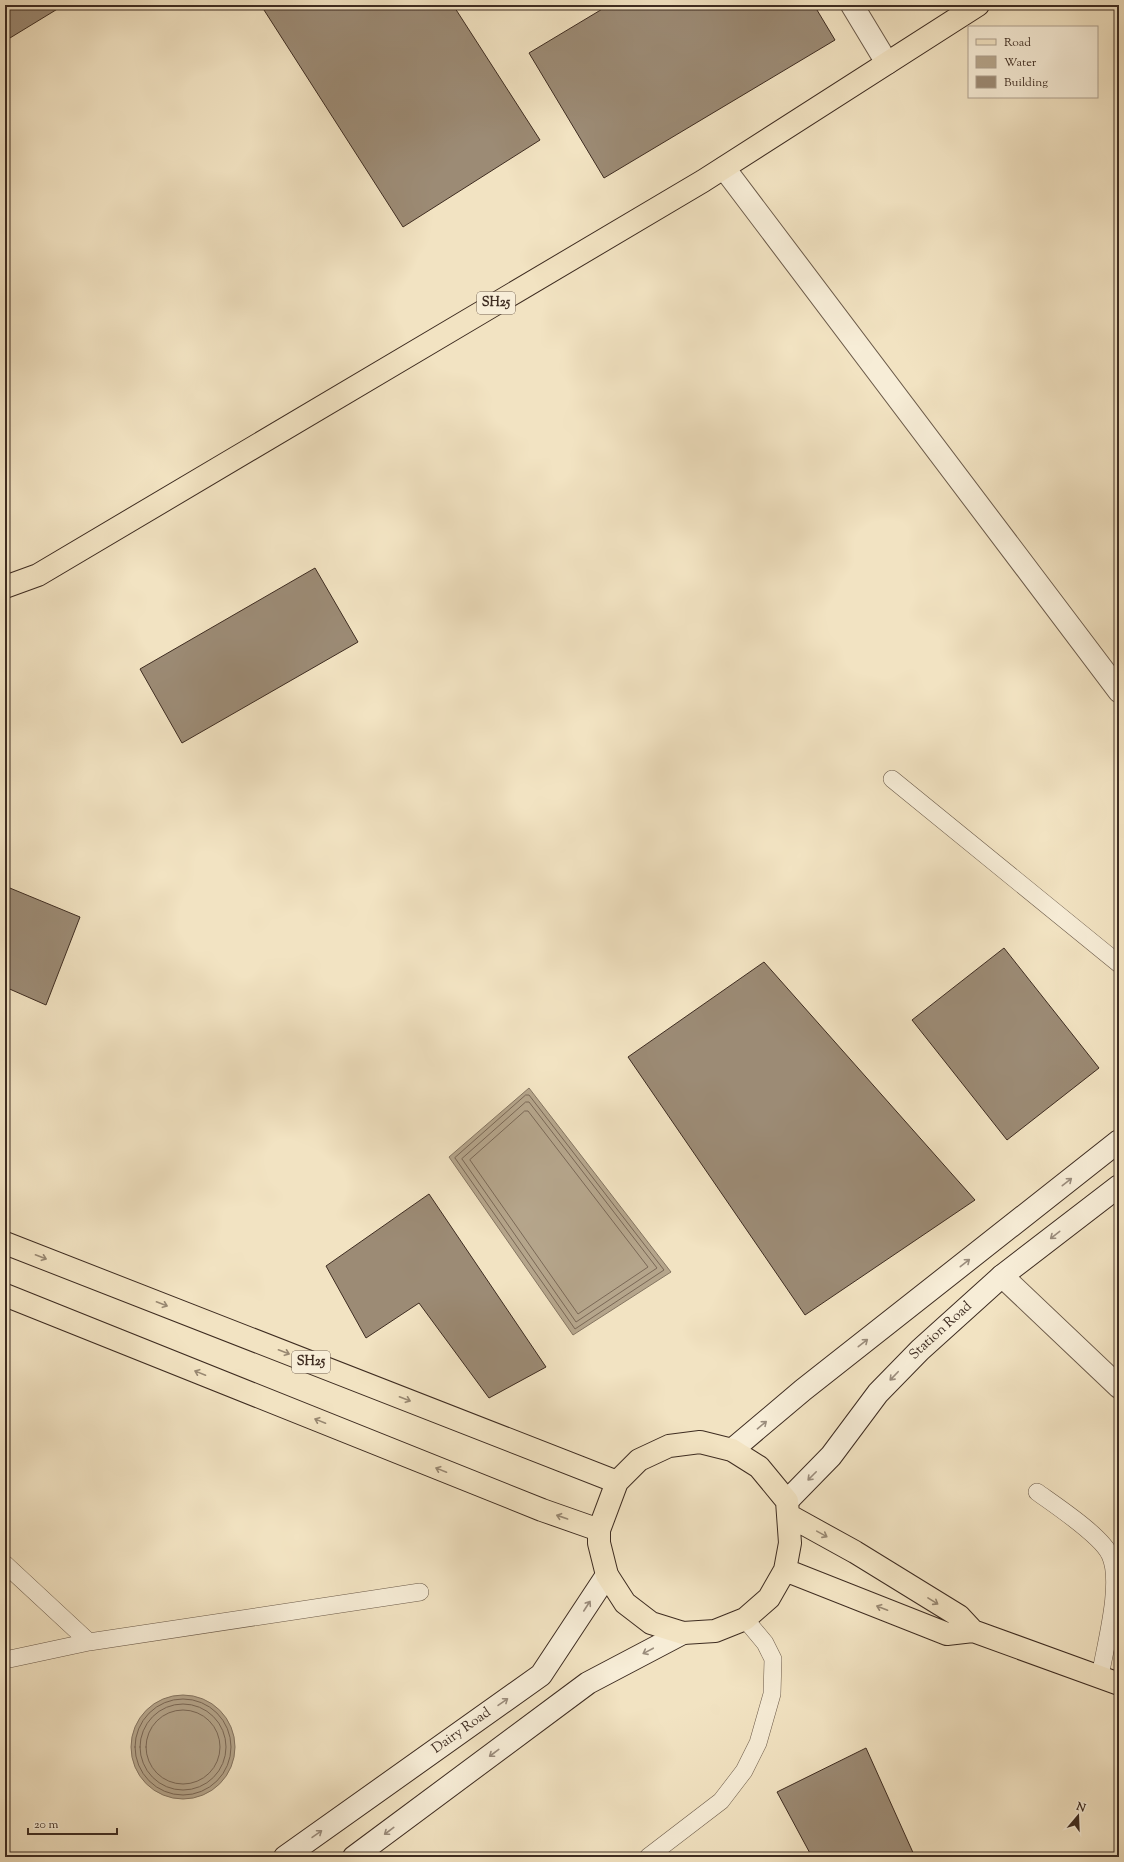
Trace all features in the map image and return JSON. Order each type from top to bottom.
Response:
[{"type":"main road","points":[[852,5],[887,63]]},
{"type":"main road","name":"SH25","points":[[5,587],[38,575],[724,168],[978,5]]},
{"type":"main road","points":[[724,168],[1119,691]]},
{"type":"main road","points":[[732,1450],[803,1390],[1119,1141]]},
{"type":"main road","name":"Station Road","points":[[787,1508],[832,1456],[878,1393],[920,1350],[1002,1276],[1119,1186]]},
{"type":"main road","name":"SH25","points":[[5,1243],[616,1482]]},
{"type":"main road","points":[[1002,1276],[1119,1387]]},
{"type":"main road","points":[[5,1294],[542,1510],[599,1530]]},
{"type":"main road","points":[[787,1508],[790,1543],[785,1570],[769,1598],[745,1620],[715,1631],[683,1632],[651,1623],[625,1603],[607,1575],[599,1543],[599,1530],[616,1482],[639,1460],[668,1446],[700,1442],[732,1450],[759,1467],[787,1508],[959,1616],[973,1631]]},
{"type":"main road","points":[[785,1570],[947,1634],[973,1631],[1110,1681]]},
{"type":"main road","name":"Dairy Road","points":[[285,1857],[541,1675],[607,1575]]},
{"type":"main road","points":[[354,1857],[588,1683],[683,1632]]},
{"type":"lane","points":[[892,779],[1119,964]]},
{"type":"lane","points":[[1037,1492],[1092,1533],[1110,1554],[1116,1573],[1110,1681]]},
{"type":"lane","points":[[5,1564],[89,1642]]},
{"type":"lane","points":[[5,1660],[89,1642],[420,1592]]},
{"type":"lane","points":[[648,1857],[721,1801],[744,1771],[758,1743],[772,1694],[773,1659],[765,1643],[745,1620]]},
{"type":"water","points":[[529,1088],[671,1272],[573,1335],[449,1157]]},
{"type":"water","points":[[183,1695],[203,1699],[220,1710],[231,1727],[235,1747],[231,1767],[220,1784],[203,1795],[183,1799],[163,1795],[146,1784],[135,1767],[131,1747],[135,1727],[146,1710],[163,1699]]},
{"type":"building","points":[[5,5],[64,5],[5,41]]},
{"type":"building","points":[[271,5],[453,5],[540,140],[403,227],[264,10]]},
{"type":"building","points":[[609,5],[814,5],[835,40],[604,178],[529,53]]},
{"type":"building","points":[[315,568],[358,642],[182,743],[140,669]]},
{"type":"building","points":[[5,886],[80,917],[46,1005],[5,987]]},
{"type":"building","points":[[1004,948],[1099,1068],[1007,1140],[912,1020]]},
{"type":"building","points":[[764,962],[975,1200],[805,1315],[628,1057]]},
{"type":"building","points":[[429,1194],[546,1367],[489,1398],[419,1303],[366,1338],[326,1266]]},
{"type":"building","points":[[866,1748],[915,1857],[812,1857],[777,1792]]}]
